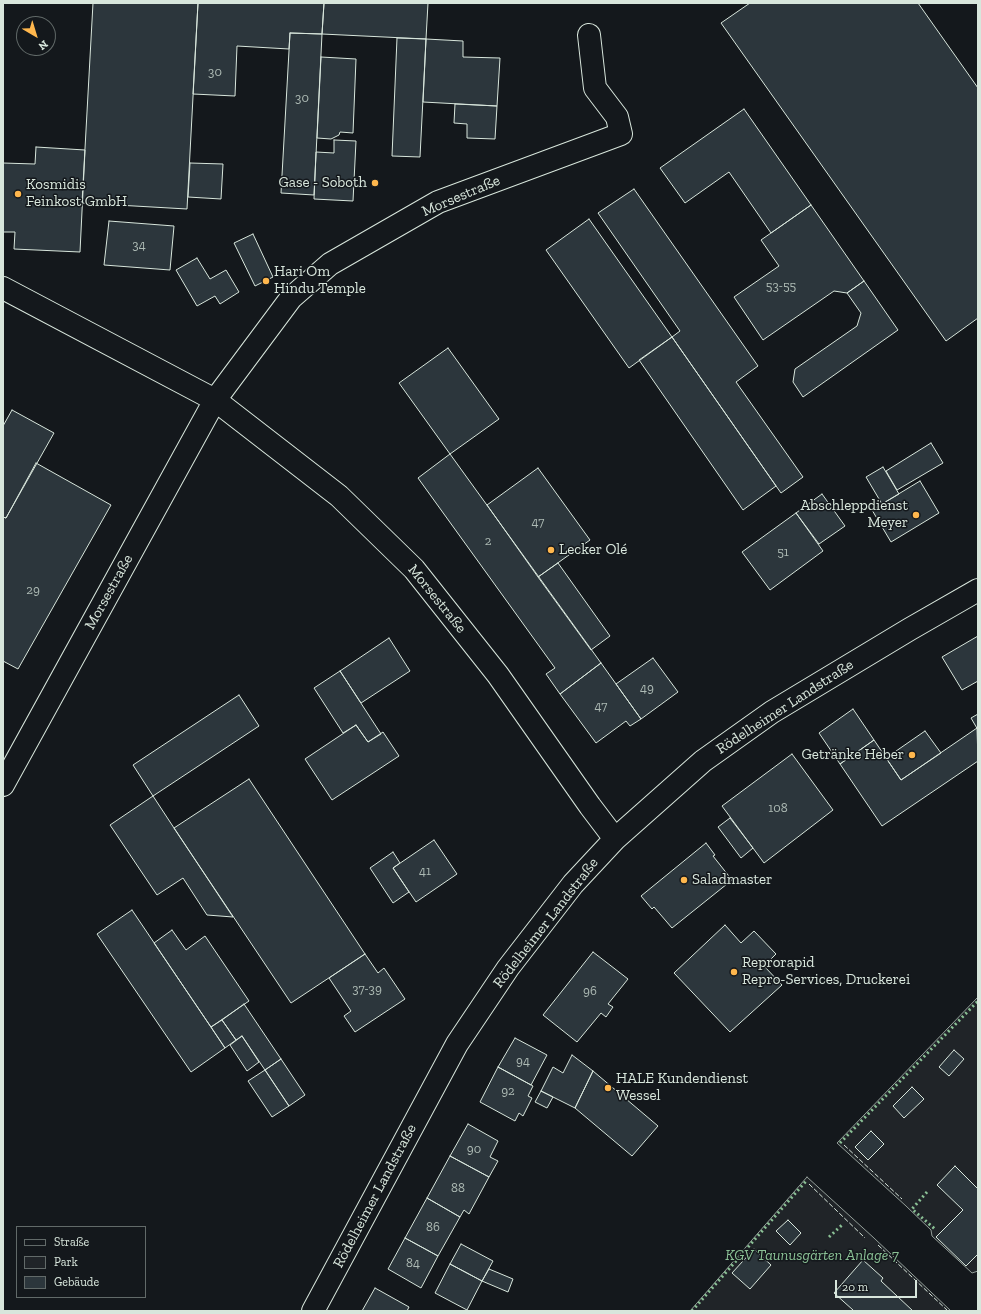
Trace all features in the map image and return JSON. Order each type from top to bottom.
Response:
[{"type":"street","name":"Morsestraße","points":[[3,785],[215,400],[291,298],[330,264],[438,202],[621,134],[618,117],[595,88],[589,35]]},
{"type":"street","name":"Morsestraße","points":[[3,288],[215,400],[339,496],[414,570],[498,675],[615,839]]},
{"type":"street","name":"Rödelheimer Landstraße","points":[[313,1311],[457,1044],[508,968],[573,884],[615,839],[703,761],[772,712],[978,590]]},
{"type":"green space","points":[[978,997],[978,1271],[972,1273],[932,1236],[931,1230],[837,1143]]},
{"type":"green space","name":"KGV Taunusgärten Anlage 7","points":[[807,1177],[874,1238],[951,1311],[690,1311]]},
{"type":"building","points":[[93,3],[198,3],[187,209],[82,203]]},
{"type":"building","points":[[198,3],[324,3],[322,34],[290,33],[289,49],[237,46],[235,96],[193,94]]},
{"type":"building","points":[[324,3],[428,3],[426,39],[322,34]]},
{"type":"building","points":[[750,3],[918,3],[978,88],[978,318],[946,341],[721,23]]},
{"type":"building","points":[[290,33],[322,34],[314,195],[281,193]]},
{"type":"building","points":[[397,38],[426,39],[420,157],[392,156]]},
{"type":"building","points":[[426,39],[463,41],[463,57],[500,58],[497,106],[423,102]]},
{"type":"building","points":[[321,57],[356,59],[353,133],[340,132],[339,135],[331,139],[317,138]]},
{"type":"building","points":[[455,104],[497,106],[495,139],[467,138],[467,124],[454,123]]},
{"type":"building","points":[[744,109],[811,205],[771,233],[729,172],[685,203],[660,168]]},
{"type":"building","points":[[334,140],[356,141],[353,201],[314,199],[316,152],[334,153]]},
{"type":"building","points":[[36,147],[85,150],[80,252],[14,249],[15,232],[3,232],[3,163],[35,164]]},
{"type":"building","points":[[190,163],[223,164],[221,199],[188,197]]},
{"type":"building","points":[[634,189],[758,366],[736,382],[803,477],[781,493],[672,337],[680,331],[598,213]]},
{"type":"building","points":[[811,205],[864,281],[847,293],[834,291],[763,340],[734,297],[779,266],[761,240]]},
{"type":"building","points":[[589,219],[672,337],[629,368],[546,250]]},
{"type":"building","points":[[109,221],[174,226],[170,270],[104,265]]},
{"type":"building","points":[[253,234],[273,277],[255,286],[234,243]]},
{"type":"building","points":[[197,258],[210,279],[226,270],[239,292],[220,304],[215,296],[197,306],[176,270]]},
{"type":"building","points":[[864,281],[898,330],[803,397],[793,382],[795,369],[857,326],[861,313],[847,293]]},
{"type":"building","points":[[672,337],[776,486],[743,510],[639,360]]},
{"type":"building","points":[[448,348],[499,419],[450,454],[399,383]]},
{"type":"building","points":[[12,410],[54,433],[6,518],[3,517],[3,426]]},
{"type":"building","points":[[931,443],[943,463],[897,490],[886,471]]},
{"type":"building","points":[[450,454],[601,663],[560,694],[546,674],[555,668],[418,478]]},
{"type":"building","points":[[36,463],[111,505],[18,669],[3,661],[3,517],[6,518]]},
{"type":"building","points":[[883,467],[899,494],[882,504],[866,477]]},
{"type":"building","points":[[538,468],[590,540],[538,577],[487,505]]},
{"type":"building","points":[[920,481],[939,513],[891,542],[872,510]]},
{"type":"building","points":[[822,494],[845,526],[819,544],[796,513]]},
{"type":"building","points":[[796,513],[823,551],[770,590],[742,552]]},
{"type":"building","points":[[558,563],[610,636],[591,650],[538,577]]},
{"type":"building","points":[[978,636],[978,681],[962,690],[942,657]]},
{"type":"building","points":[[389,638],[410,671],[361,703],[340,671]]},
{"type":"building","points":[[653,658],[678,692],[641,719],[616,684]]},
{"type":"building","points":[[601,663],[641,719],[630,726],[626,721],[596,743],[560,694]]},
{"type":"building","points":[[340,671],[381,734],[368,742],[356,725],[343,733],[314,688]]},
{"type":"building","points":[[239,695],[259,726],[153,796],[133,765]]},
{"type":"building","points":[[853,709],[874,740],[840,764],[819,733]]},
{"type":"building","points":[[978,714],[978,730],[971,718]]},
{"type":"building","points":[[356,725],[368,742],[383,732],[399,756],[332,800],[305,759]]},
{"type":"building","points":[[977,728],[978,761],[882,826],[840,764],[874,740],[901,780]]},
{"type":"building","points":[[925,731],[941,753],[901,780],[886,758]]},
{"type":"building","points":[[792,754],[833,810],[764,863],[722,806]]},
{"type":"building","points":[[249,779],[365,954],[291,1003],[174,828]]},
{"type":"building","points":[[153,796],[233,917],[207,915],[183,878],[157,895],[110,825]]},
{"type":"building","points":[[730,818],[753,848],[741,858],[718,827]]},
{"type":"building","points":[[434,840],[457,874],[416,902],[393,868]]},
{"type":"building","points":[[706,843],[715,855],[713,856],[732,880],[672,928],[654,907],[652,909],[641,896]]},
{"type":"building","points":[[393,852],[400,863],[393,868],[409,892],[393,903],[370,868]]},
{"type":"building","points":[[132,910],[225,1048],[191,1072],[97,934]]},
{"type":"building","points":[[725,925],[741,943],[754,931],[776,954],[764,966],[782,985],[730,1032],[674,973]]},
{"type":"building","points":[[172,930],[186,950],[205,936],[249,1001],[211,1027],[154,943]]},
{"type":"building","points":[[593,952],[628,979],[608,1004],[613,1007],[606,1017],[601,1013],[577,1042],[543,1015]]},
{"type":"building","points":[[365,954],[378,973],[384,968],[405,999],[355,1032],[344,1016],[351,1011],[329,978]]},
{"type":"building","points":[[244,1004],[281,1059],[265,1070],[242,1036],[236,1040],[222,1020]]},
{"type":"building","points":[[222,1020],[236,1040],[225,1048],[211,1027]]},
{"type":"building","points":[[242,1036],[259,1062],[247,1071],[230,1045]]},
{"type":"building","points":[[515,1038],[547,1055],[531,1085],[498,1067]]},
{"type":"building","points":[[954,1050],[964,1059],[949,1076],[939,1067]]},
{"type":"building","points":[[572,1055],[593,1071],[575,1108],[541,1091],[553,1067],[563,1073]]},
{"type":"building","points":[[281,1059],[305,1095],[289,1106],[265,1070]]},
{"type":"building","points":[[498,1067],[533,1086],[528,1096],[532,1098],[523,1116],[519,1113],[515,1121],[480,1102]]},
{"type":"building","points":[[265,1070],[289,1106],[272,1117],[248,1081]]},
{"type":"building","points":[[593,1071],[658,1126],[632,1156],[575,1108]]},
{"type":"building","points":[[912,1087],[924,1099],[904,1118],[893,1106]]},
{"type":"building","points":[[541,1091],[553,1097],[547,1108],[535,1102]]},
{"type":"building","points":[[468,1124],[498,1141],[490,1157],[498,1161],[489,1177],[450,1156]]},
{"type":"building","points":[[871,1131],[884,1144],[868,1160],[855,1147]]},
{"type":"building","points":[[450,1156],[489,1177],[469,1214],[464,1210],[460,1217],[427,1198]]},
{"type":"building","points":[[955,1166],[978,1189],[978,1254],[966,1266],[936,1237],[963,1210],[937,1185]]},
{"type":"building","points":[[427,1198],[460,1217],[438,1256],[405,1238]]},
{"type":"building","points":[[788,1220],[801,1233],[790,1245],[776,1231]]},
{"type":"building","points":[[405,1238],[438,1256],[421,1288],[388,1269]]},
{"type":"building","points":[[461,1244],[493,1261],[482,1281],[450,1264]]},
{"type":"building","points":[[754,1249],[771,1265],[750,1289],[732,1273]]},
{"type":"building","points":[[863,1260],[883,1278],[881,1281],[913,1311],[852,1311],[853,1310],[834,1293]]},
{"type":"building","points":[[450,1264],[482,1281],[467,1310],[435,1293]]},
{"type":"building","points":[[489,1269],[513,1279],[508,1292],[482,1281]]},
{"type":"building","points":[[375,1288],[409,1307],[407,1311],[362,1311]]},
{"type":"hedge","points":[[840,1143],[978,1001]]},
{"type":"hedge","points":[[692,1311],[807,1180]]},
{"type":"hedge","points":[[927,1192],[912,1209],[936,1230]]},
{"type":"hedge","points":[[829,1237],[842,1225]]},
{"type":"fence","points":[[844,1145],[902,1199]]},
{"type":"fence","points":[[809,1184],[865,1238]]},
{"type":"fence","points":[[878,1245],[948,1311]]},
{"type":"place","name":"Gase - Soboth","points":[[375,183]]},
{"type":"place","name":"Kosmidis Feinkost GmbH","points":[[18,194]]},
{"type":"place","name":"Hari Om Hindu Temple","points":[[266,281]]},
{"type":"place","name":"Abschleppdienst Meyer","points":[[916,515]]},
{"type":"place","name":"Lecker Olé","points":[[551,550]]},
{"type":"place","name":"Getränke Heber","points":[[912,755]]},
{"type":"place","name":"Saladmaster","points":[[684,880]]},
{"type":"place","name":"Reprorapid Repro-Services, Druckerei","points":[[734,972]]},
{"type":"place","name":"HALE Kundendienst Wessel","points":[[608,1088]]}]
